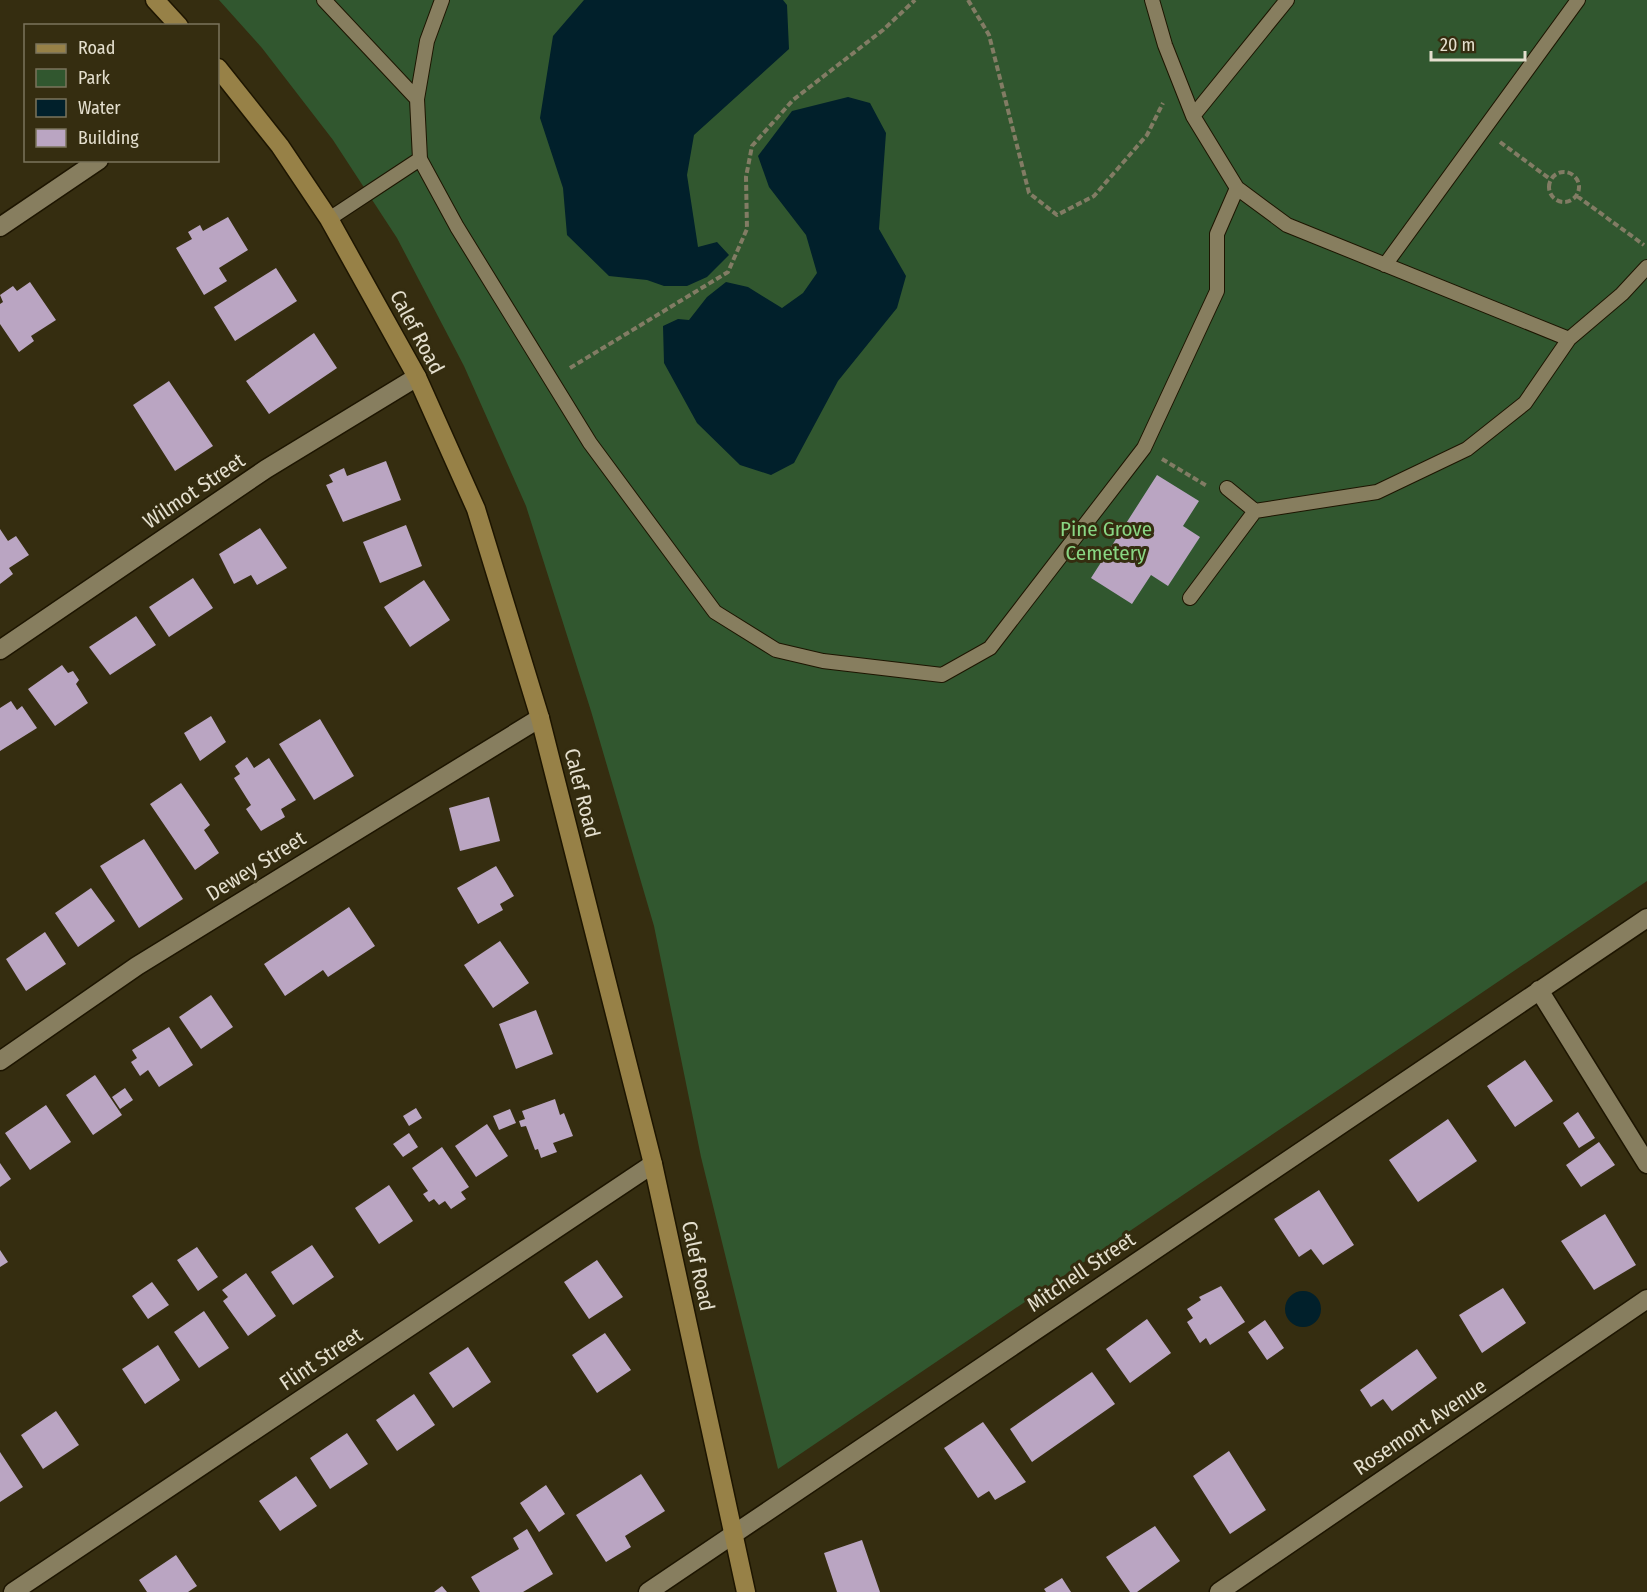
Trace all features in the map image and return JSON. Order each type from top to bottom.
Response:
[{"type":"main road","points":[[155,0],[177,24]]},
{"type":"main road","name":"Calef Road","points":[[220,75],[280,146],[329,219],[417,377],[476,509],[540,718],[653,1164],[746,1592]]},
{"type":"street","points":[[0,227],[96,162]]},
{"type":"street","name":"Wilmot Street","points":[[0,650],[266,469],[417,377]]},
{"type":"street","name":"Dewey Street","points":[[0,1061],[137,966],[540,718]]},
{"type":"street","name":"Mitchell Street","points":[[648,1592],[1647,918]]},
{"type":"street","points":[[1539,990],[1647,1164]]},
{"type":"street","name":"Flint Street","points":[[14,1592],[653,1164]]},
{"type":"street","name":"Rosemont Avenue","points":[[1219,1592],[1647,1299]]},
{"type":"lane","points":[[324,0],[417,99]]},
{"type":"lane","points":[[442,0],[427,41],[417,99],[420,159],[458,227],[590,443],[715,612],[776,650],[891,671],[942,675],[990,648],[1144,448],[1217,291],[1217,234],[1237,188]]},
{"type":"lane","points":[[1152,0],[1193,116],[1237,188],[1287,225],[1569,339]]},
{"type":"lane","points":[[1193,116],[1287,0]]},
{"type":"lane","points":[[1385,265],[1578,0]]},
{"type":"lane","points":[[329,219],[420,159]]},
{"type":"lane","points":[[1190,598],[1254,511],[1377,492],[1467,449],[1525,403],[1569,339],[1622,294],[1647,267]]},
{"type":"lane","points":[[1227,488],[1254,511]]},
{"type":"path","points":[[551,380],[728,272],[747,230],[746,177],[752,146],[793,100],[883,30],[915,0]]},
{"type":"path","points":[[968,0],[989,35],[1029,192],[1057,215],[1094,196],[1147,135],[1177,76]]},
{"type":"path","points":[[1484,130],[1550,179]]},
{"type":"path","points":[[1550,179],[1563,172],[1572,174],[1578,181],[1577,196]]},
{"type":"path","points":[[1550,179],[1549,190],[1554,199],[1564,202],[1577,196]]},
{"type":"path","points":[[1577,196],[1647,247]]},
{"type":"path","points":[[1144,448],[1216,491],[1227,488]]},
{"type":"green space","name":"Pine Grove Cemetery","points":[[219,0],[1647,0],[1647,881],[778,1469],[701,1157],[654,926],[591,711],[526,506],[464,366],[397,238],[333,140],[262,48]]},
{"type":"water","points":[[584,0],[783,0],[787,5],[789,49],[694,135],[687,175],[698,247],[717,242],[729,255],[707,277],[687,286],[664,286],[647,280],[609,276],[567,235],[563,188],[540,118],[553,36]]},
{"type":"water","points":[[848,97],[870,103],[886,133],[879,229],[906,276],[897,308],[838,381],[794,463],[771,475],[740,465],[697,423],[664,363],[663,326],[678,319],[689,320],[707,297],[726,282],[748,287],[782,308],[803,293],[817,273],[806,235],[769,187],[758,156],[792,111]]},
{"type":"water","points":[[1303,1291],[1316,1296],[1321,1309],[1316,1322],[1303,1327],[1290,1322],[1285,1309],[1290,1296]]},
{"type":"building","points":[[228,217],[248,250],[219,268],[227,281],[204,295],[176,248],[192,239],[188,232],[200,225],[203,231]]},
{"type":"building","points":[[276,268],[297,301],[235,341],[214,307]]},
{"type":"building","points":[[30,282],[56,320],[31,336],[34,341],[19,352],[0,324],[0,304],[3,302],[0,295],[13,286],[17,291]]},
{"type":"building","points":[[314,333],[337,368],[269,414],[246,381]]},
{"type":"building","points":[[169,381],[213,446],[175,471],[133,405]]},
{"type":"building","points":[[386,461],[401,500],[343,522],[326,485],[333,482],[329,475],[344,468],[347,476]]},
{"type":"building","points":[[1157,475],[1199,501],[1183,526],[1200,537],[1168,586],[1151,575],[1132,604],[1091,578]]},
{"type":"building","points":[[406,525],[422,566],[380,583],[363,542]]},
{"type":"building","points":[[260,528],[287,568],[257,585],[251,575],[234,584],[219,554]]},
{"type":"building","points":[[0,529],[8,541],[16,536],[29,555],[9,568],[13,574],[0,584]]},
{"type":"building","points":[[193,578],[213,608],[169,637],[149,607]]},
{"type":"building","points":[[424,580],[450,620],[410,647],[384,607]]},
{"type":"building","points":[[136,616],[156,645],[110,675],[89,647]]},
{"type":"building","points":[[62,665],[68,673],[73,671],[79,680],[76,684],[88,703],[55,726],[28,689]]},
{"type":"building","points":[[11,701],[17,710],[22,706],[37,728],[0,751],[0,708]]},
{"type":"building","points":[[211,716],[226,742],[200,761],[184,733]]},
{"type":"building","points":[[320,719],[354,776],[314,800],[279,744]]},
{"type":"building","points":[[247,757],[254,768],[269,758],[296,800],[281,809],[285,817],[261,831],[246,809],[251,805],[234,778],[240,774],[235,766]]},
{"type":"building","points":[[181,783],[210,825],[204,830],[219,853],[195,870],[150,804]]},
{"type":"building","points":[[489,797],[500,841],[460,851],[449,808]]},
{"type":"building","points":[[144,839],[183,899],[139,928],[100,866]]},
{"type":"building","points":[[496,866],[514,896],[500,904],[503,910],[478,924],[457,888]]},
{"type":"building","points":[[91,888],[115,921],[78,947],[55,913]]},
{"type":"building","points":[[349,907],[375,946],[328,977],[323,970],[285,996],[264,964]]},
{"type":"building","points":[[45,932],[66,964],[26,991],[6,959]]},
{"type":"building","points":[[500,941],[529,983],[493,1008],[464,965]]},
{"type":"building","points":[[211,995],[233,1027],[201,1049],[179,1017]]},
{"type":"building","points":[[536,1010],[553,1054],[516,1069],[499,1024]]},
{"type":"building","points":[[169,1027],[193,1065],[159,1087],[148,1070],[140,1076],[131,1062],[137,1058],[132,1050]]},
{"type":"building","points":[[1525,1060],[1553,1101],[1515,1127],[1487,1086]]},
{"type":"building","points":[[95,1075],[122,1115],[93,1135],[66,1095]]},
{"type":"building","points":[[125,1088],[133,1100],[120,1109],[112,1097]]},
{"type":"building","points":[[555,1099],[560,1115],[564,1113],[573,1136],[553,1143],[557,1152],[541,1158],[538,1149],[535,1150],[526,1126],[521,1127],[519,1121],[525,1119],[522,1111]]},
{"type":"building","points":[[46,1105],[71,1142],[30,1170],[5,1133]]},
{"type":"building","points":[[416,1108],[422,1118],[409,1126],[403,1116]]},
{"type":"building","points":[[510,1109],[516,1123],[499,1130],[493,1116]]},
{"type":"building","points":[[1578,1112],[1595,1138],[1579,1148],[1563,1123]]},
{"type":"building","points":[[1448,1119],[1477,1161],[1418,1202],[1389,1160]]},
{"type":"building","points":[[487,1124],[508,1156],[476,1177],[455,1146]]},
{"type":"building","points":[[409,1133],[418,1147],[403,1157],[393,1144]]},
{"type":"building","points":[[1599,1142],[1615,1165],[1581,1187],[1566,1165]]},
{"type":"building","points":[[442,1147],[469,1187],[461,1192],[466,1199],[451,1209],[445,1201],[439,1205],[434,1199],[429,1202],[423,1194],[428,1191],[412,1168]]},
{"type":"building","points":[[0,1163],[11,1179],[0,1187]]},
{"type":"building","points":[[389,1185],[413,1221],[379,1244],[355,1208]]},
{"type":"building","points":[[1319,1190],[1354,1245],[1323,1265],[1311,1249],[1299,1257],[1274,1219]]},
{"type":"building","points":[[1605,1214],[1636,1265],[1594,1290],[1561,1241]]},
{"type":"building","points":[[312,1245],[334,1277],[293,1305],[271,1272]]},
{"type":"building","points":[[197,1247],[218,1277],[198,1291],[177,1260]]},
{"type":"building","points":[[0,1250],[8,1262],[0,1267]]},
{"type":"building","points":[[597,1260],[623,1297],[589,1319],[564,1282]]},
{"type":"building","points":[[246,1273],[276,1316],[248,1336],[223,1301],[228,1297],[222,1290]]},
{"type":"building","points":[[152,1282],[169,1305],[148,1319],[132,1296]]},
{"type":"building","points":[[1221,1286],[1245,1322],[1210,1345],[1206,1338],[1200,1343],[1187,1322],[1193,1318],[1187,1309],[1201,1300],[1199,1297]]},
{"type":"building","points":[[1503,1288],[1526,1323],[1482,1353],[1459,1315]]},
{"type":"building","points":[[204,1311],[229,1348],[199,1368],[174,1332]]},
{"type":"building","points":[[1147,1319],[1171,1353],[1130,1383],[1106,1349]]},
{"type":"building","points":[[1265,1320],[1284,1348],[1267,1360],[1248,1332]]},
{"type":"building","points":[[605,1333],[631,1370],[597,1393],[572,1355]]},
{"type":"building","points":[[158,1345],[180,1380],[145,1404],[122,1369]]},
{"type":"building","points":[[468,1347],[491,1382],[453,1408],[429,1373]]},
{"type":"building","points":[[1417,1349],[1437,1378],[1392,1411],[1383,1399],[1371,1407],[1360,1390]]},
{"type":"building","points":[[1092,1372],[1115,1404],[1032,1462],[1010,1429]]},
{"type":"building","points":[[414,1394],[435,1425],[397,1451],[376,1420]]},
{"type":"building","points":[[56,1411],[79,1445],[43,1469],[21,1435]]},
{"type":"building","points":[[983,1422],[1026,1482],[995,1500],[989,1491],[978,1498],[944,1448]]},
{"type":"building","points":[[347,1433],[368,1464],[330,1489],[310,1458]]},
{"type":"building","points":[[1229,1451],[1266,1510],[1230,1534],[1193,1476]]},
{"type":"building","points":[[0,1452],[23,1487],[0,1502]]},
{"type":"building","points":[[641,1474],[665,1511],[625,1536],[631,1547],[606,1562],[576,1515]]},
{"type":"building","points":[[296,1476],[317,1506],[280,1531],[259,1501]]},
{"type":"building","points":[[546,1485],[565,1514],[539,1532],[520,1503]]},
{"type":"building","points":[[1155,1526],[1180,1561],[1137,1592],[1130,1592],[1106,1557]]},
{"type":"building","points":[[527,1529],[553,1574],[523,1592],[480,1592],[471,1577],[519,1549],[513,1538]]},
{"type":"building","points":[[862,1540],[880,1592],[837,1592],[824,1553]]},
{"type":"building","points":[[176,1555],[197,1586],[188,1592],[147,1592],[139,1580]]},
{"type":"building","points":[[1062,1578],[1071,1592],[1046,1592],[1044,1589]]},
{"type":"building","points":[[442,1586],[447,1592],[434,1592]]}]
